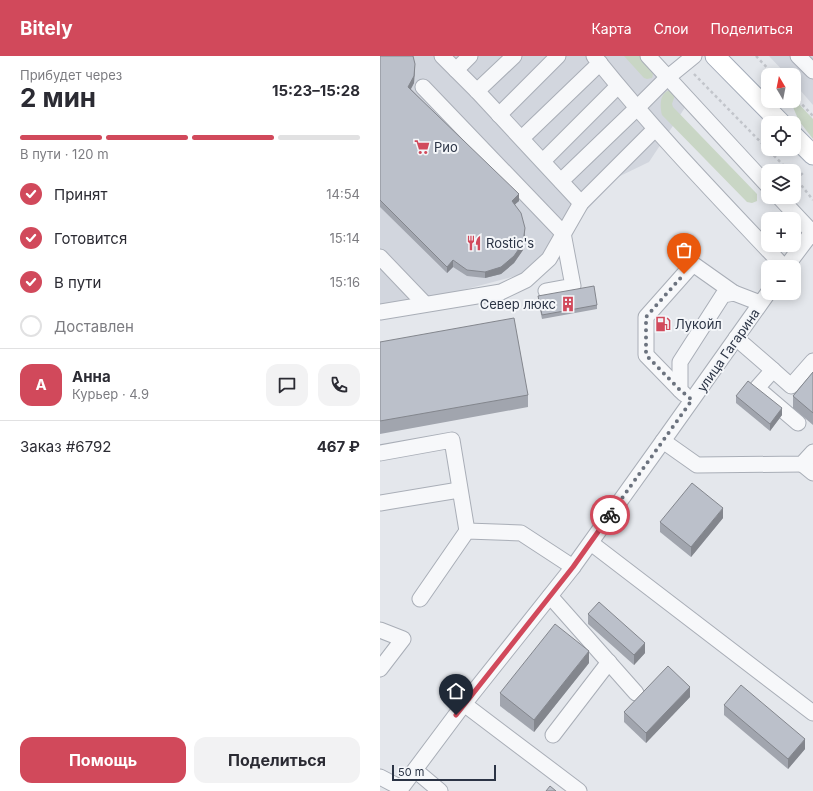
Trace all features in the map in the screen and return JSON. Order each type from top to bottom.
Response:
[{"type":"main road","points":[[715,56],[774,116]]},
{"type":"main road","points":[[801,143],[813,155]]},
{"type":"street","points":[[442,56],[522,138],[581,202]]},
{"type":"street","points":[[456,70],[470,56]]},
{"type":"street","points":[[477,91],[514,56]]},
{"type":"street","points":[[499,114],[558,56]]},
{"type":"street","points":[[648,56],[761,179]]},
{"type":"street","points":[[798,56],[813,71]]},
{"type":"street","points":[[522,138],[597,59],[655,129],[778,260]]},
{"type":"street","points":[[561,181],[667,78],[689,60]]},
{"type":"street","points":[[543,161],[618,86]]},
{"type":"street","points":[[423,87],[563,233],[573,286],[546,291]]},
{"type":"street","points":[[380,312],[501,292],[526,280],[548,259],[581,202],[655,129]]},
{"type":"street","points":[[785,204],[813,231],[790,260]]},
{"type":"street","points":[[380,257],[425,304]]},
{"type":"street","points":[[692,400],[680,390],[646,355],[646,317],[693,264],[734,293]]},
{"type":"street","points":[[680,390],[680,362],[723,295],[734,293],[761,298]]},
{"type":"street","name":"улица Гагарина","points":[[400,790],[464,704],[591,543],[763,300]]},
{"type":"street","points":[[736,338],[791,386],[813,361]]},
{"type":"street","points":[[773,370],[757,388],[798,423]]},
{"type":"street","points":[[380,453],[452,440],[467,531],[420,599]]},
{"type":"street","points":[[663,441],[697,465],[807,468],[813,452]]},
{"type":"street","points":[[380,503],[460,490]]},
{"type":"street","points":[[467,531],[522,533],[573,567]]},
{"type":"street","points":[[591,543],[813,713]]},
{"type":"street","points":[[550,596],[636,694]]},
{"type":"street","points":[[380,630],[403,639],[380,669]]},
{"type":"street","points":[[553,735],[609,662]]},
{"type":"street","points":[[464,704],[578,791]]},
{"type":"street","points":[[415,770],[440,791]]},
{"type":"street","points":[[380,777],[400,790]]},
{"type":"path","points":[[756,56],[767,68]]},
{"type":"path","points":[[689,60],[783,164]]},
{"type":"path","points":[[801,103],[813,116]]},
{"type":"path","points":[[801,185],[813,200]]},
{"type":"shaded area","points":[[380,56],[644,56],[686,106],[649,162],[618,177],[527,273],[380,312]]},
{"type":"shaded area","points":[[769,56],[813,56],[813,105],[801,91],[801,68],[780,68]]},
{"type":"green space","points":[[624,56],[641,56],[652,69],[652,78],[644,78]]},
{"type":"green space","points":[[671,90],[675,95],[672,104],[673,107],[757,194],[757,201],[752,203],[747,202],[662,115],[662,96],[667,91]]},
{"type":"green space","points":[[801,106],[813,119],[813,139],[801,124],[801,116],[797,116],[793,108],[801,108]]},
{"type":"building","name":"Рио","points":[[380,56],[413,56],[415,64],[414,76],[408,87],[519,194],[512,201],[521,213],[525,228],[523,243],[514,256],[501,267],[485,272],[467,270],[453,260],[447,267],[380,200]]},
{"type":"building","name":"Север люкс","points":[[594,286],[597,305],[542,315],[538,296]]},
{"type":"building","points":[[514,318],[528,395],[380,421],[380,342]]},
{"type":"building","points":[[813,372],[813,413],[793,396]]},
{"type":"building","points":[[748,381],[782,408],[770,424],[736,396]]},
{"type":"building","points":[[692,483],[723,508],[691,547],[660,522]]},
{"type":"building","points":[[599,602],[645,643],[634,655],[588,614]]},
{"type":"building","points":[[555,624],[589,651],[534,720],[500,693]]},
{"type":"building","points":[[668,666],[690,687],[646,733],[624,712]]},
{"type":"building","points":[[741,685],[805,739],[788,759],[724,705]]},
{"type":"building","points":[[550,786],[556,791],[546,791]]},
{"type":"way so far","points":[[610,515],[692,400],[680,390],[646,355],[646,317],[684,274]]},
{"type":"place","name":"Рио","points":[[422,147]]},
{"type":"place","name":"Rostic's","points":[[474,243]]},
{"type":"place","name":"Север люкс","points":[[568,304]]},
{"type":"place","name":"Лукойл","points":[[663,324]]},
{"type":"route","points":[[456,715],[573,567],[610,515]]}]
